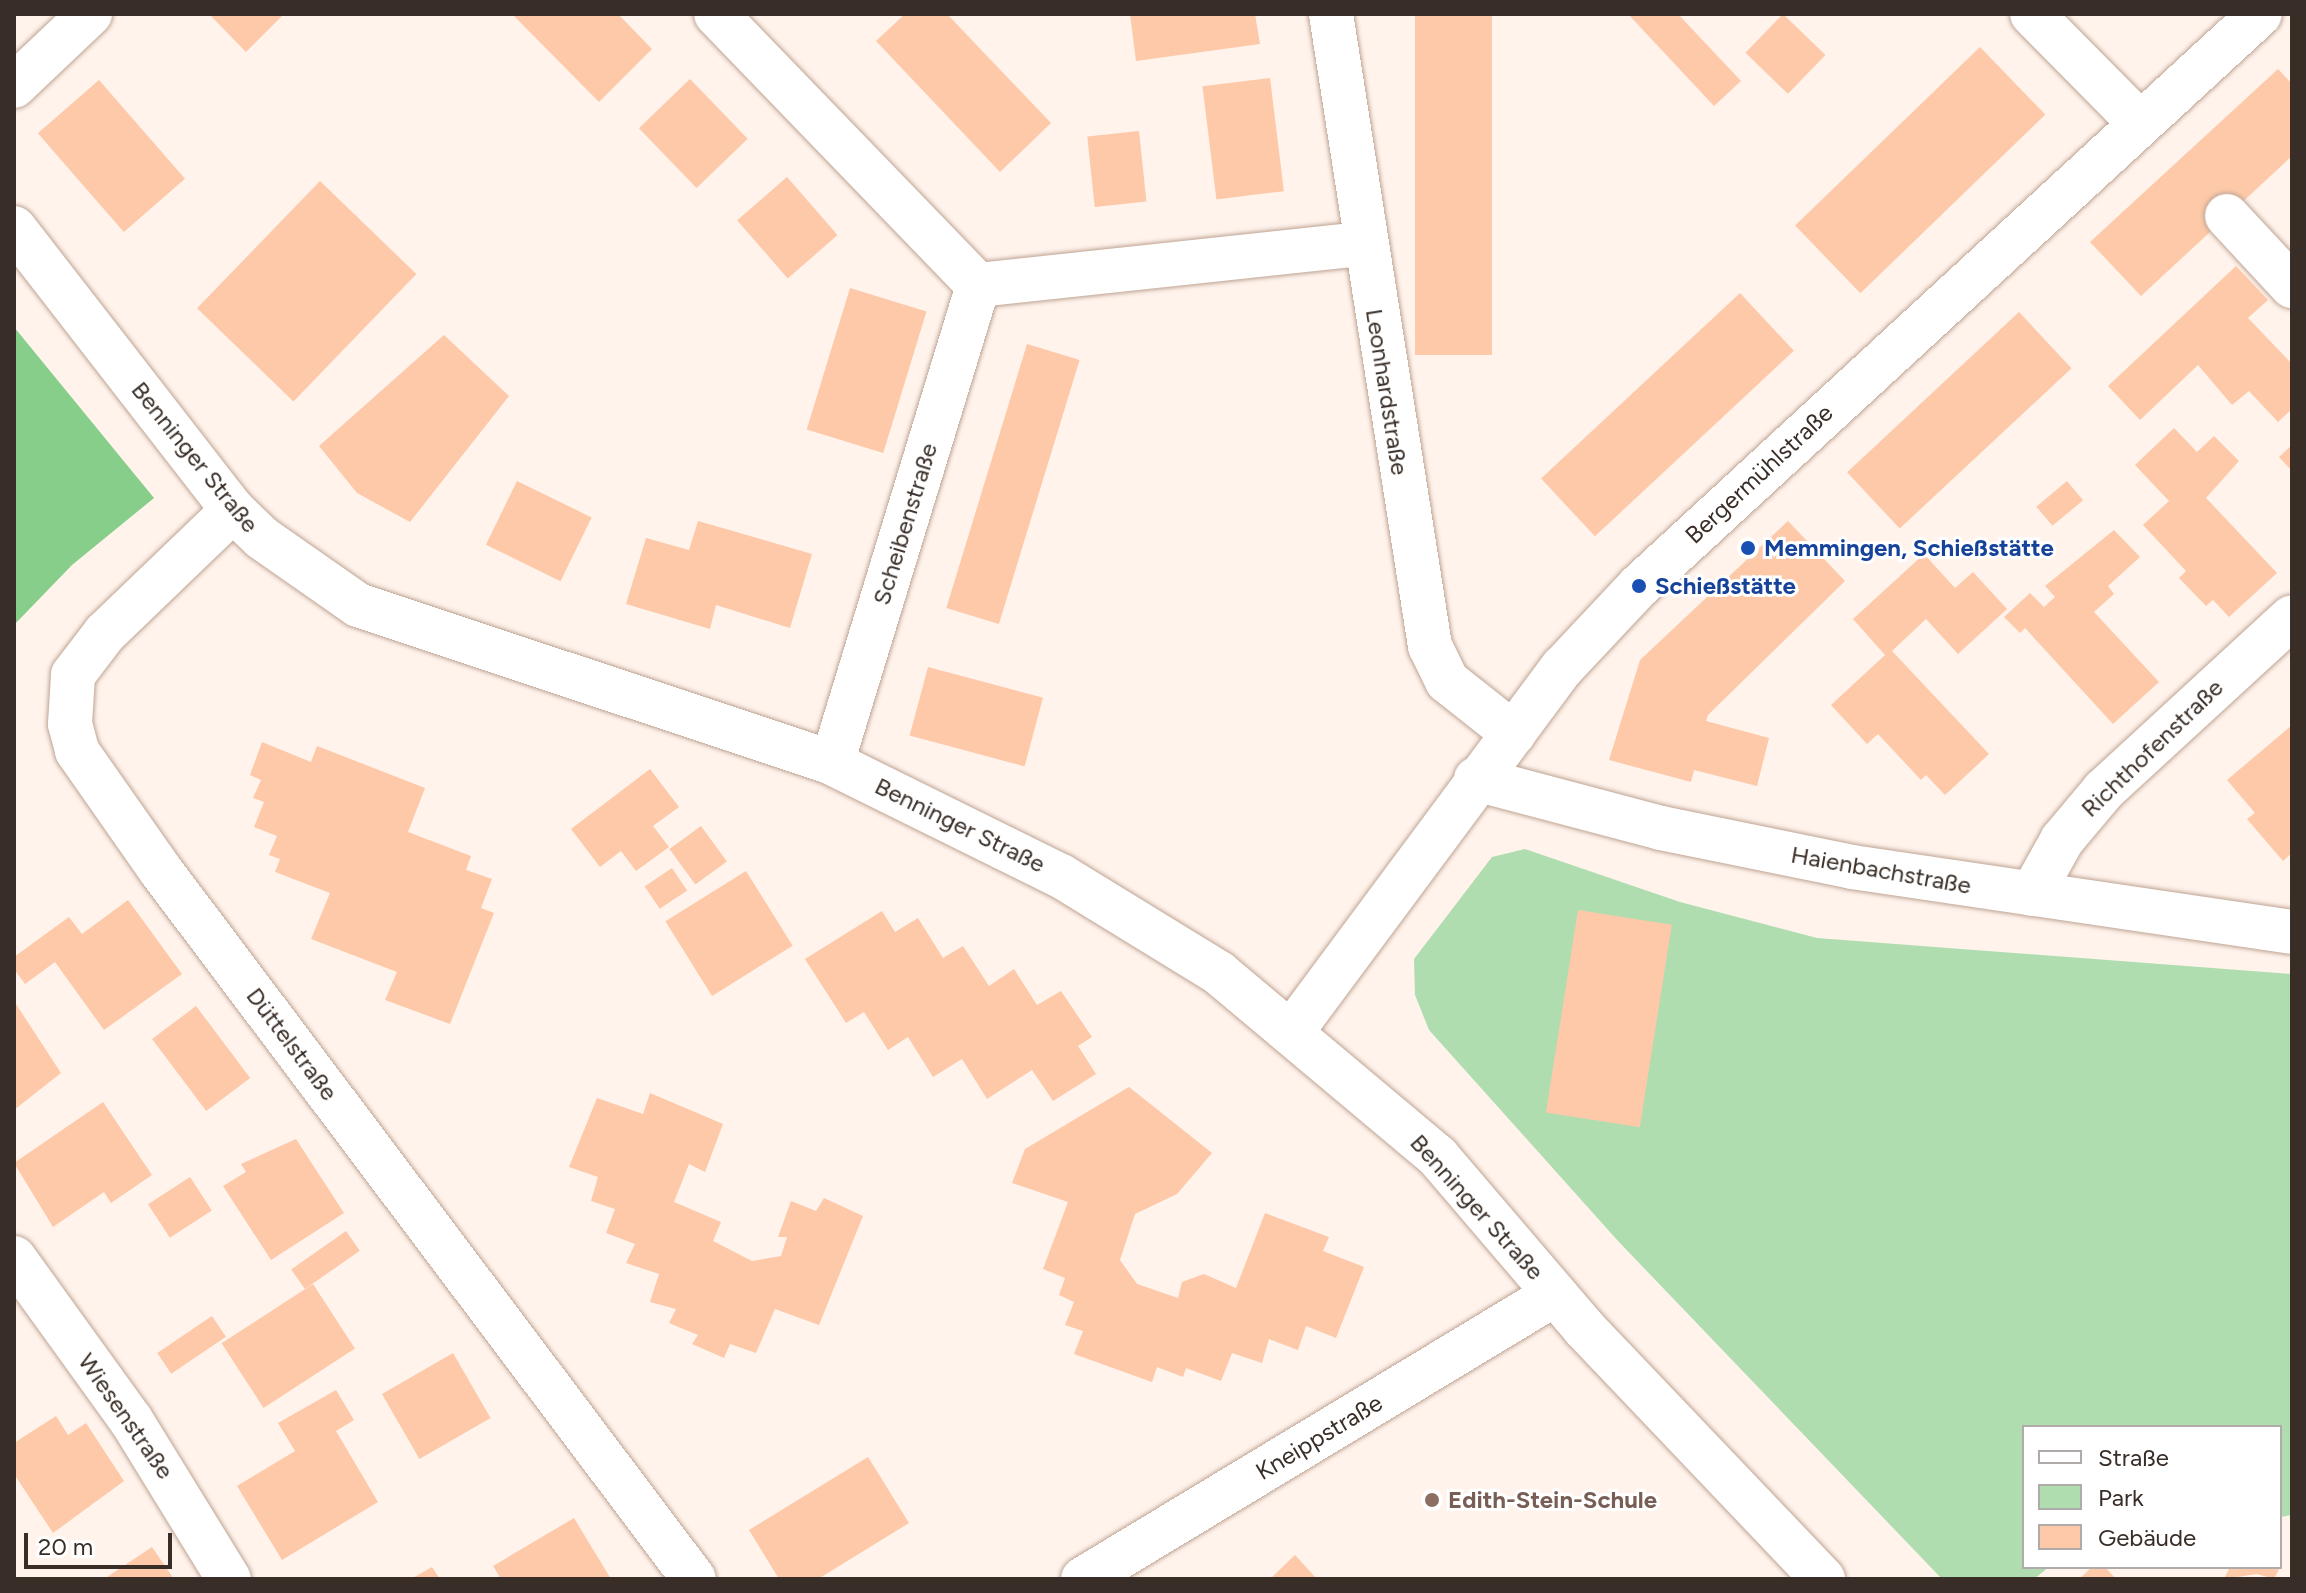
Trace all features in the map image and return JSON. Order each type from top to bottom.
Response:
[{"type":"street","points":[[14,86],[90,14]]},
{"type":"street","points":[[716,14],[978,285],[1364,244]]},
{"type":"street","name":"Leonhardstraße","points":[[1331,14],[1364,244],[1430,646],[1447,681],[1514,734]]},
{"type":"street","points":[[2032,14],[2139,122]]},
{"type":"street","name":"Bergermühlstraße","points":[[1293,1030],[1476,779],[1514,734],[1563,667],[1639,586],[2139,122],[2260,14]]},
{"type":"street","points":[[2227,216],[2292,286]]},
{"type":"street","name":"Benninger Straße","points":[[14,228],[233,510],[262,538],[358,605],[832,763],[1061,876],[1219,973],[1293,1030],[1438,1157],[1555,1294],[1823,1579]]},
{"type":"street","name":"Scheibenstraße","points":[[832,763],[978,285]]},
{"type":"street","name":"Düttelstraße","points":[[233,510],[105,633],[73,675],[70,724],[77,751],[185,905],[694,1579]]},
{"type":"street","name":"Richthofenstraße","points":[[2032,894],[2062,840],[2104,790],[2292,617]]},
{"type":"street","name":"Haienbachstraße","points":[[1476,779],[1661,828],[2032,894],[2292,932]]},
{"type":"street","name":"Wiesenstraße","points":[[14,1258],[131,1420],[229,1579]]},
{"type":"street","name":"Kneippstraße","points":[[1083,1579],[1555,1294]]},
{"type":"green space","points":[[14,327],[154,498],[72,565],[14,625]]},
{"type":"green space","points":[[1525,849],[1680,902],[1817,938],[2292,974],[2292,1515],[2282,1517],[2282,1425],[2022,1425],[2022,1569],[2046,1569],[2034,1579],[1942,1579],[1618,1241],[1429,1030],[1415,995],[1414,959],[1492,857]]},
{"type":"building","points":[[209,14],[284,14],[246,52]]},
{"type":"building","points":[[512,14],[618,14],[652,49],[599,102]]},
{"type":"building","points":[[905,14],[947,14],[1051,123],[1000,172],[876,41]]},
{"type":"building","points":[[1130,14],[1255,14],[1260,44],[1136,61]]},
{"type":"building","points":[[1415,14],[1492,14],[1492,355],[1415,355]]},
{"type":"building","points":[[1628,14],[1678,14],[1741,81],[1714,106]]},
{"type":"building","points":[[1783,14],[1825,55],[1788,94],[1745,53]]},
{"type":"building","points":[[1980,47],[2045,115],[1860,293],[1795,226]]},
{"type":"building","points":[[2278,69],[2292,84],[2292,156],[2141,296],[2090,242]]},
{"type":"building","points":[[1270,78],[1284,191],[1216,199],[1203,86]]},
{"type":"building","points":[[690,79],[748,139],[697,188],[639,128]]},
{"type":"building","points":[[99,80],[185,179],[124,232],[38,133]]},
{"type":"building","points":[[1139,131],[1146,202],[1095,207],[1087,136]]},
{"type":"building","points":[[787,177],[838,235],[788,278],[737,220]]},
{"type":"building","points":[[320,181],[416,274],[293,401],[197,308]]},
{"type":"building","points":[[2236,266],[2268,300],[2248,318],[2292,364],[2292,409],[2278,422],[2249,391],[2232,405],[2198,365],[2140,420],[2108,386]]},
{"type":"building","points":[[850,288],[927,311],[883,453],[807,430]]},
{"type":"building","points":[[1740,293],[1794,351],[1595,536],[1541,479]]},
{"type":"building","points":[[2019,312],[2072,368],[1900,529],[1847,472]]},
{"type":"building","points":[[444,335],[509,396],[410,522],[357,493],[319,446]]},
{"type":"building","points":[[1027,344],[1080,360],[999,624],[946,608]]},
{"type":"building","points":[[2174,428],[2197,452],[2214,436],[2239,461],[2206,498],[2277,573],[2229,617],[2213,600],[2206,606],[2179,578],[2186,571],[2143,525],[2169,501],[2135,465]]},
{"type":"building","points":[[2292,445],[2292,471],[2279,457]]},
{"type":"building","points":[[517,481],[592,517],[560,581],[486,545]]},
{"type":"building","points":[[2067,481],[2083,500],[2052,526],[2036,507]]},
{"type":"building","points":[[698,521],[812,554],[790,628],[716,605],[710,629],[626,604],[646,538],[689,550]]},
{"type":"building","points":[[1788,521],[1845,581],[1708,715],[1706,721],[1769,738],[1757,786],[1694,770],[1691,782],[1609,760],[1640,660]]},
{"type":"building","points":[[2114,530],[2140,557],[2108,586],[2114,594],[2094,612],[2159,682],[2113,724],[2025,628],[2020,633],[2004,617],[2030,593],[2044,607],[2055,597],[2045,586]]},
{"type":"building","points":[[1924,554],[1955,588],[1973,572],[2007,609],[1958,654],[1926,619],[1892,651],[1989,754],[1945,795],[1926,775],[1921,780],[1878,734],[1867,744],[1831,705],[1885,655],[1853,619]]},
{"type":"building","points":[[928,667],[1043,698],[1025,766],[910,736]]},
{"type":"building","points":[[2292,725],[2292,853],[2283,861],[2247,819],[2255,813],[2227,780]]},
{"type":"building","points":[[262,742],[311,762],[317,746],[425,788],[408,832],[471,856],[466,870],[492,879],[481,908],[494,913],[450,1024],[385,1000],[397,972],[311,939],[330,893],[275,872],[280,859],[269,855],[277,836],[254,827],[264,802],[253,798],[261,780],[250,775]]},
{"type":"building","points":[[650,769],[679,807],[653,826],[669,847],[636,871],[621,851],[600,867],[571,829]]},
{"type":"building","points":[[701,826],[727,862],[695,885],[669,849]]},
{"type":"building","points":[[672,868],[687,890],[660,909],[645,886]]},
{"type":"building","points":[[746,871],[793,946],[712,996],[665,921]]},
{"type":"building","points":[[128,900],[182,974],[104,1030],[55,962],[25,984],[14,969],[14,957],[69,917],[82,934]]},
{"type":"building","points":[[1578,910],[1672,925],[1640,1127],[1546,1112]]},
{"type":"building","points":[[882,911],[895,932],[918,918],[943,958],[963,946],[989,986],[1014,969],[1037,1005],[1061,991],[1092,1037],[1078,1046],[1096,1074],[1053,1101],[1032,1070],[987,1099],[962,1059],[933,1077],[908,1037],[888,1050],[864,1012],[846,1023],[805,959]]},
{"type":"building","points":[[14,1001],[61,1073],[14,1110]]},
{"type":"building","points":[[196,1006],[250,1078],[206,1111],[152,1039]]},
{"type":"building","points":[[1129,1087],[1212,1153],[1177,1194],[1135,1214],[1120,1260],[1137,1284],[1178,1298],[1182,1282],[1204,1274],[1236,1288],[1265,1213],[1329,1237],[1323,1251],[1364,1267],[1336,1338],[1306,1326],[1298,1350],[1269,1339],[1262,1363],[1232,1353],[1221,1381],[1186,1368],[1183,1377],[1157,1367],[1152,1382],[1074,1354],[1083,1331],[1065,1325],[1074,1302],[1059,1295],[1065,1278],[1043,1269],[1068,1202],[1012,1183],[1025,1149]]},
{"type":"building","points":[[650,1093],[723,1124],[705,1172],[689,1164],[674,1202],[721,1222],[713,1241],[752,1261],[781,1256],[787,1237],[778,1237],[791,1201],[816,1211],[824,1198],[863,1216],[819,1325],[775,1309],[756,1353],[730,1344],[724,1358],[692,1344],[698,1335],[669,1323],[676,1309],[650,1302],[659,1274],[626,1263],[635,1244],[606,1233],[615,1209],[591,1201],[598,1177],[569,1167],[597,1098],[643,1114]]},
{"type":"building","points":[[103,1102],[152,1175],[111,1203],[104,1192],[53,1227],[14,1163]]},
{"type":"building","points":[[296,1139],[344,1213],[271,1260],[223,1186],[246,1172],[241,1164]]},
{"type":"building","points":[[190,1177],[212,1211],[170,1238],[148,1204]]},
{"type":"building","points":[[346,1231],[360,1251],[305,1289],[291,1269]]},
{"type":"building","points":[[313,1284],[355,1349],[264,1408],[222,1343]]},
{"type":"building","points":[[212,1316],[226,1337],[171,1374],[157,1353]]},
{"type":"building","points":[[453,1353],[490,1418],[419,1459],[382,1394]]},
{"type":"building","points":[[336,1390],[354,1420],[336,1431],[378,1502],[282,1560],[237,1486],[295,1451],[278,1423]]},
{"type":"building","points":[[56,1416],[68,1435],[86,1423],[124,1481],[53,1533],[14,1474],[14,1443]]},
{"type":"building","points":[[868,1457],[909,1523],[818,1579],[779,1579],[749,1530]]},
{"type":"building","points":[[574,1518],[611,1579],[501,1579],[493,1566]]},
{"type":"building","points":[[152,1547],[174,1579],[104,1579]]},
{"type":"building","points":[[1295,1555],[1317,1579],[1270,1579]]},
{"type":"building","points":[[432,1567],[440,1579],[411,1579]]},
{"type":"building","points":[[2090,1569],[2107,1569],[2116,1579],[2079,1579]]},
{"type":"building","points":[[2229,1569],[2279,1569],[2274,1579],[2257,1574],[2224,1579]]},
{"type":"place","name":"Memmingen, Schießstätte","points":[[1748,548]]},
{"type":"place","name":"Schießstätte","points":[[1639,586]]},
{"type":"place","name":"Edith-Stein-Schule","points":[[1432,1500]]}]
